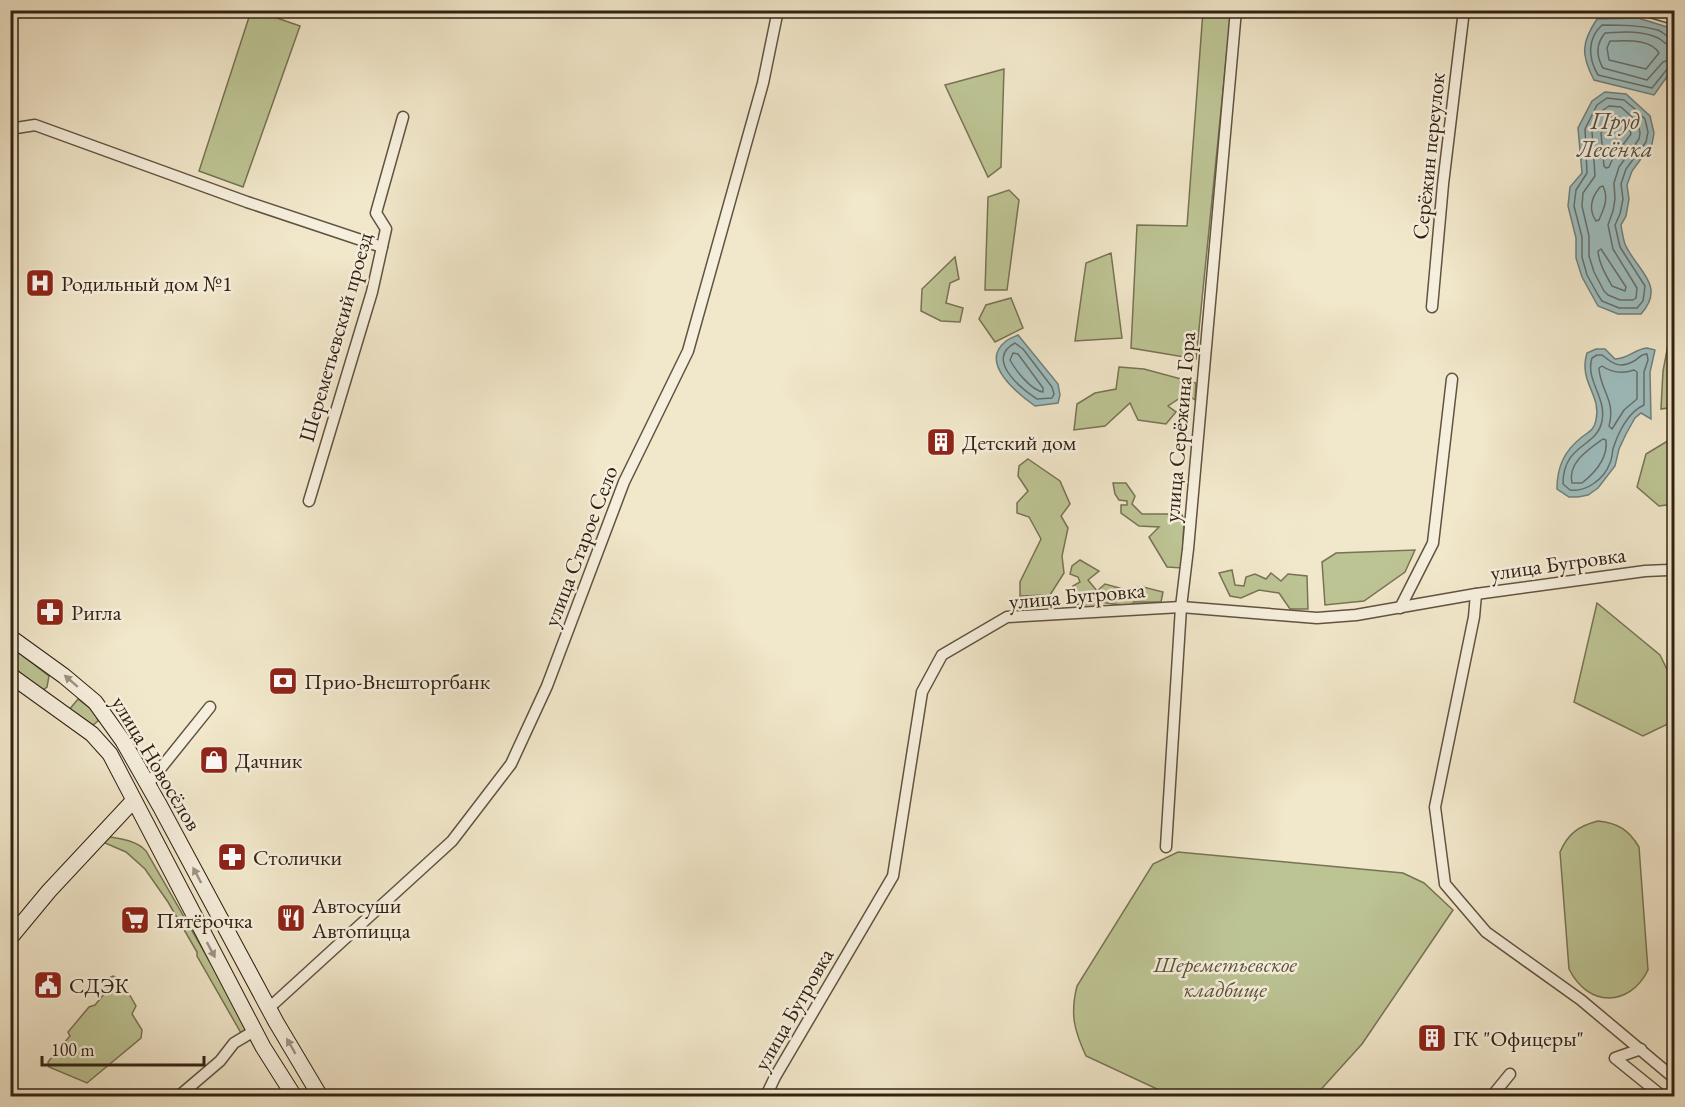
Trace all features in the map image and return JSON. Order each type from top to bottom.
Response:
[{"type":"main road","name":"улица Новосёлов","points":[[10,637],[64,676],[95,702],[125,744],[269,1008],[320,1096]]},
{"type":"main road","name":"улица Новосёлов","points":[[10,675],[92,734],[110,754],[254,1031],[294,1096]]},
{"type":"main road","points":[[10,938],[57,882],[133,801]]},
{"type":"street","name":"улица Старое Село","points":[[269,1008],[452,841],[511,764],[547,686],[624,482],[688,351],[763,83],[778,10]]},
{"type":"street","name":"улица Серёжина Гора","points":[[1166,847],[1181,607],[1236,10]]},
{"type":"street","name":"Серёжин переулок","points":[[1432,307],[1443,184],[1464,10]]},
{"type":"street","points":[[1644,10],[1674,18]]},
{"type":"street","name":"Шереметьевский проезд","points":[[309,501],[372,292],[386,229],[376,213],[403,117]]},
{"type":"street","points":[[10,129],[35,124],[237,198],[381,247]]},
{"type":"street","points":[[1400,608],[1433,543],[1452,379]]},
{"type":"street","name":"улица Бугровка","points":[[766,1096],[892,876],[922,692],[942,655],[1007,617],[1181,607],[1317,618],[1356,615],[1476,594],[1644,571],[1672,571]]},
{"type":"street","points":[[1476,594],[1474,617],[1435,807],[1445,884],[1486,932],[1581,1000],[1674,1078]]},
{"type":"street","points":[[148,784],[210,706]]},
{"type":"street","points":[[179,1096],[220,1060],[234,1043],[254,1031]]},
{"type":"street","points":[[1641,1049],[1615,1058],[1662,1096]]},
{"type":"street","points":[[1492,1096],[1510,1074]]},
{"type":"green space","points":[[251,11],[300,26],[243,187],[199,171]]},
{"type":"green space","points":[[1203,11],[1231,11],[1196,359],[1131,348],[1137,225],[1187,226]]},
{"type":"green space","points":[[1004,69],[1001,167],[988,177],[945,85]]},
{"type":"green space","points":[[1009,190],[1019,200],[1007,290],[985,290],[988,197]]},
{"type":"green space","points":[[1111,253],[1122,338],[1075,341],[1086,263]]},
{"type":"green space","points":[[955,257],[959,279],[950,283],[946,303],[963,308],[960,322],[941,321],[921,311],[922,289]]},
{"type":"green space","points":[[1011,298],[1023,328],[995,342],[979,319],[986,305]]},
{"type":"green space","points":[[1671,329],[1674,330],[1674,407],[1661,409],[1663,371]]},
{"type":"green space","points":[[1119,367],[1144,369],[1196,383],[1195,400],[1186,394],[1168,406],[1176,412],[1166,424],[1138,420],[1130,403],[1105,426],[1074,430],[1077,404],[1095,393],[1116,389]]},
{"type":"green space","points":[[1674,429],[1674,504],[1659,506],[1637,487],[1646,454],[1671,439]]},
{"type":"green space","points":[[1028,459],[1060,481],[1070,504],[1061,516],[1068,528],[1062,556],[1064,573],[1050,595],[1020,596],[1020,582],[1041,539],[1029,517],[1017,513],[1017,503],[1028,491],[1018,476],[1019,466]]},
{"type":"green space","points":[[1113,483],[1126,483],[1135,496],[1132,504],[1142,514],[1171,514],[1179,509],[1184,519],[1182,568],[1167,567],[1149,537],[1159,527],[1139,526],[1121,513],[1121,505],[1127,505],[1127,501],[1119,500]]},
{"type":"green space","points":[[1415,550],[1405,572],[1364,601],[1325,605],[1322,562],[1336,553]]},
{"type":"green space","points":[[1080,560],[1099,571],[1088,580],[1097,591],[1105,584],[1123,589],[1143,587],[1163,592],[1161,602],[1134,602],[1130,606],[1099,602],[1093,608],[1081,608],[1073,599],[1073,586],[1080,582],[1078,577],[1070,574],[1072,566]]},
{"type":"green space","points":[[1232,570],[1235,585],[1244,586],[1246,577],[1255,574],[1266,579],[1271,573],[1281,581],[1288,574],[1307,576],[1308,609],[1290,609],[1279,593],[1259,590],[1241,598],[1230,596],[1219,573]]},
{"type":"green space","points":[[1597,603],[1660,655],[1674,684],[1674,721],[1643,736],[1574,702]]},
{"type":"green space","points":[[10,646],[49,676],[47,687],[43,690],[11,666]]},
{"type":"green space","points":[[78,699],[96,713],[98,721],[93,725],[88,725],[69,710]]},
{"type":"green space","points":[[1598,821],[1622,828],[1639,847],[1648,970],[1630,991],[1609,998],[1587,991],[1577,982],[1569,969],[1560,852],[1566,840],[1574,832]]},
{"type":"green space","points":[[110,837],[134,843],[146,851],[247,1026],[244,1033],[241,1033],[168,902],[145,869],[126,852],[98,840]]},
{"type":"green space","name":"Шереметьевское кладбище","points":[[1178,852],[1403,873],[1424,883],[1453,910],[1362,1044],[1315,1096],[1172,1096],[1086,1056],[1076,1030],[1074,1005],[1077,986],[1153,864]]},
{"type":"green space","points":[[113,976],[121,980],[136,1006],[132,1014],[142,1030],[141,1038],[87,1083],[49,1067],[48,1062],[70,1036],[68,1032],[113,983],[107,979]]},
{"type":"water","name":"Пруд Лесёнка","points":[[1638,18],[1667,27],[1674,35],[1674,67],[1654,95],[1594,80],[1585,56],[1588,35],[1597,19]]},
{"type":"water","name":"Пруд Лесёнка","points":[[1605,92],[1626,94],[1650,116],[1654,133],[1652,144],[1632,171],[1627,185],[1629,199],[1626,216],[1621,225],[1625,244],[1650,286],[1651,294],[1648,304],[1641,314],[1618,314],[1598,306],[1582,277],[1576,258],[1576,238],[1568,206],[1570,187],[1582,173],[1578,128],[1592,101]]},
{"type":"water","points":[[1018,335],[1058,384],[1060,395],[1058,403],[1035,406],[1019,394],[1004,377],[996,359],[998,350],[1006,341]]},
{"type":"water","points":[[1647,348],[1655,350],[1650,372],[1651,419],[1641,413],[1635,418],[1619,449],[1615,466],[1598,488],[1588,495],[1569,497],[1557,489],[1560,467],[1570,448],[1591,430],[1596,420],[1596,403],[1585,372],[1587,353],[1596,349],[1605,349],[1615,359]]},
{"type":"place","name":"Родильный дом №1","points":[[40,283]]},
{"type":"place","name":"Детский дом","points":[[941,442]]},
{"type":"place","name":"Ригла","points":[[50,612]]},
{"type":"place","name":"Прио-Внешторгбанк","points":[[283,681]]},
{"type":"place","name":"Дачник","points":[[214,760]]},
{"type":"place","name":"Столички","points":[[232,857]]},
{"type":"place","name":"Автосуши Автопицца","points":[[291,918]]},
{"type":"place","name":"Пятёрочка","points":[[135,920]]},
{"type":"place","name":"СДЭК","points":[[48,985]]},
{"type":"place","name":"ГК \"Офицеры\"","points":[[1432,1038]]}]
